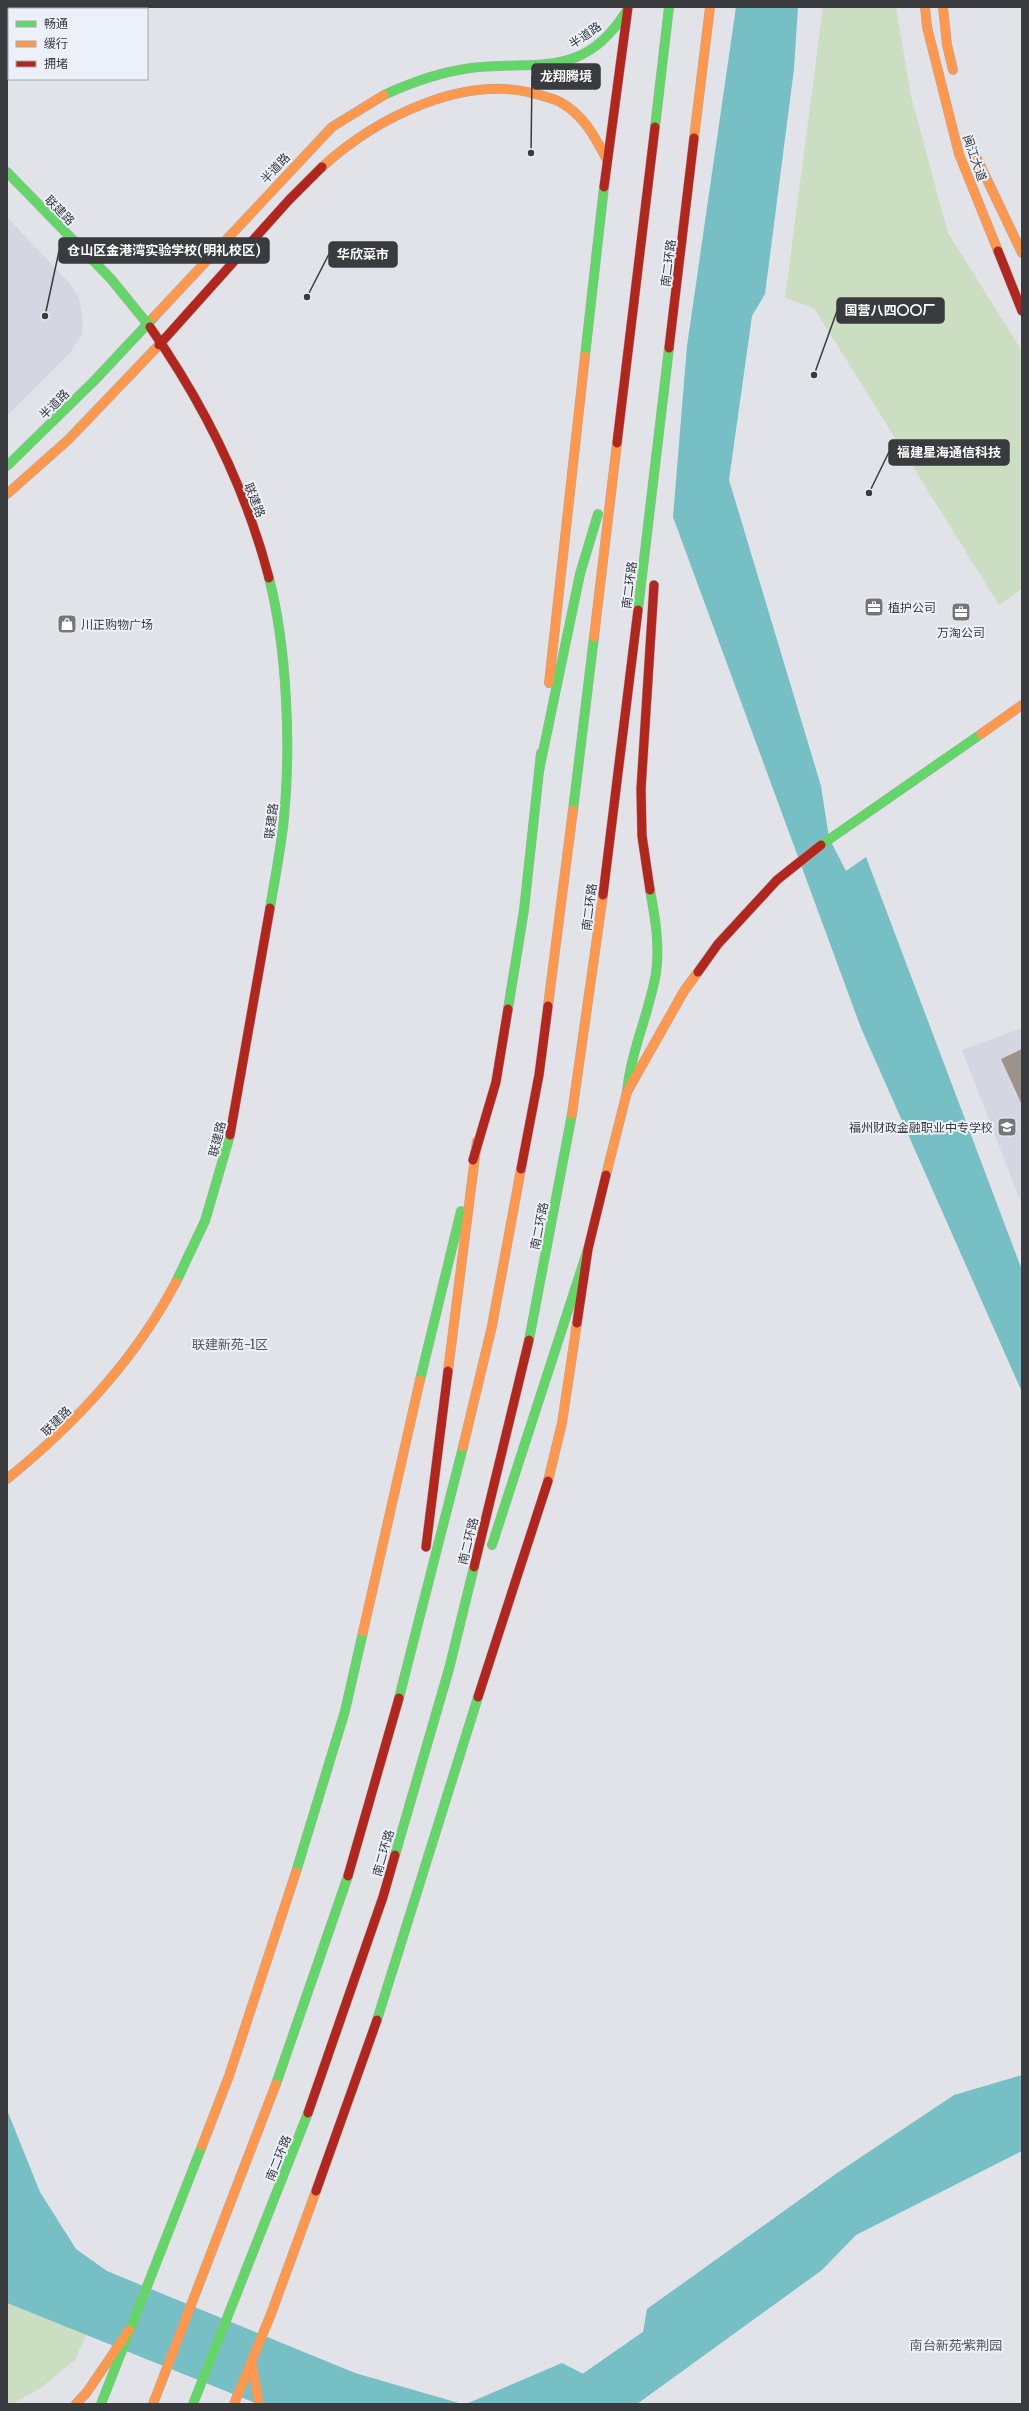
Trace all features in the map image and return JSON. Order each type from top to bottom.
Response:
[{"type":"main road","points":[[101,2404],[229,2076],[317,1807],[344,1711],[398,1468],[478,1141],[496,1082],[524,910],[607,160],[628,7]]},
{"type":"main road","name":"半道路","points":[[7,466],[94,381],[319,138],[361,107],[408,84],[458,70],[562,63],[585,52],[604,38],[622,19],[628,7]]},
{"type":"main road","points":[[153,2404],[271,2100],[345,1886],[412,1655],[492,1326],[539,1075],[669,7]]},
{"type":"main road","name":"南二环路","points":[[193,2404],[307,2117],[383,1897],[449,1669],[530,1336],[577,1085],[656,468],[710,7]]},
{"type":"main road","name":"闽江大道","points":[[925,7],[927,27],[959,154],[1022,311]]},
{"type":"main road","points":[[943,7],[947,45],[955,76]]},
{"type":"main road","points":[[7,494],[50,457],[160,342],[265,227],[330,161],[363,135],[410,109],[439,99],[470,92],[505,89],[534,91],[558,100],[582,116],[597,135],[607,160]]},
{"type":"main road","name":"闽江大道","points":[[969,138],[973,153],[1022,253]]},
{"type":"main road","name":"联建路","points":[[7,172],[109,277],[160,342],[192,395],[212,433],[242,498],[263,556],[275,605],[284,674],[285,813],[235,1119],[210,1209],[190,1255],[171,1290],[120,1367],[64,1430],[7,1479]]},
{"type":"main road","points":[[539,771],[580,574],[615,459]]},
{"type":"main road","points":[[654,554],[656,468]]},
{"type":"main road","points":[[488,1557],[519,1468],[588,1249],[627,1092],[630,1065],[654,981],[657,956],[654,909],[643,847],[642,818],[645,736],[653,640],[654,577]]},
{"type":"main road","points":[[627,1092],[700,966],[756,900],[799,861],[829,838],[1022,706]]},
{"type":"main road","points":[[412,1655],[478,1141]]},
{"type":"main road","points":[[234,2404],[252,2364],[271,2314],[376,2025],[459,1756],[552,1469],[562,1423],[588,1249]]},
{"type":"main road","points":[[449,1669],[483,1572]]},
{"type":"main road","points":[[76,2404],[129,2330]]},
{"type":"main road","points":[[252,2364],[259,2404]]},
{"type":"shaded area","points":[[7,217],[71,285],[79,298],[83,323],[82,334],[71,352],[7,416]]},
{"type":"shaded area","name":"福州财政金融职业中专学校","points":[[1022,1028],[1022,1205],[962,1050]]},
{"type":"green space","points":[[823,7],[896,7],[911,96],[948,233],[1022,351],[1022,589],[999,605],[814,308],[785,298]]},
{"type":"green space","points":[[7,2303],[86,2335],[75,2360],[41,2388],[12,2404],[7,2404]]},
{"type":"water","points":[[736,7],[798,7],[794,69],[765,294],[752,316],[729,480],[821,786],[829,838],[846,871],[866,857],[1022,1270],[1022,1392],[861,1028],[673,517],[687,346]]},
{"type":"water","points":[[1022,2075],[1022,2151],[856,2235],[822,2270],[637,2404],[466,2404],[562,2363],[613,2389],[636,2373],[647,2309],[837,2173],[954,2095]]},
{"type":"water","points":[[7,2110],[40,2192],[76,2249],[107,2271],[355,2373],[462,2404],[258,2404],[7,2303]]},
{"type":"building","points":[[1022,1049],[1022,1105],[1001,1059]]},
{"type":"waterway","points":[[562,2404],[580,2397],[678,2329]]},
{"type":"traffic: fast","points":[[655,127],[669,7]]},
{"type":"traffic: fast","points":[[384,95],[427,78],[449,72],[495,66],[539,65],[577,57],[594,47],[611,32],[627,10]]},
{"type":"traffic: fast","points":[[7,172],[111,279],[150,327]]},
{"type":"traffic: fast","points":[[585,356],[604,187]]},
{"type":"traffic: fast","points":[[7,466],[94,381],[154,317]]},
{"type":"traffic: fast","points":[[638,610],[669,348]]},
{"type":"traffic: fast","points":[[539,771],[580,574],[598,514]]},
{"type":"traffic: fast","points":[[269,578],[275,605],[284,666],[287,729],[284,818],[280,852],[270,908]]},
{"type":"traffic: fast","points":[[573,810],[594,637]]},
{"type":"traffic: fast","points":[[821,845],[981,734]]},
{"type":"traffic: fast","points":[[508,1009],[524,910],[541,753]]},
{"type":"traffic: fast","points":[[627,1092],[632,1061],[656,973],[657,942],[650,890]]},
{"type":"traffic: fast","points":[[529,1340],[572,1114]]},
{"type":"traffic: fast","points":[[176,1282],[205,1221],[230,1135]]},
{"type":"traffic: fast","points":[[420,1380],[461,1211]]},
{"type":"traffic: fast","points":[[492,1545],[588,1249]]},
{"type":"traffic: fast","points":[[399,1698],[463,1447]]},
{"type":"traffic: fast","points":[[395,1855],[449,1669],[474,1567]]},
{"type":"traffic: fast","points":[[296,1872],[345,1711],[363,1632]]},
{"type":"traffic: fast","points":[[377,2020],[478,1697]]},
{"type":"traffic: fast","points":[[276,2084],[348,1876]]},
{"type":"traffic: fast","points":[[193,2404],[308,2113]]},
{"type":"traffic: fast","points":[[101,2404],[202,2146]]},
{"type":"traffic: slow","points":[[694,138],[710,7]]},
{"type":"traffic: slow","points":[[925,7],[927,27],[959,154],[998,251]]},
{"type":"traffic: slow","points":[[943,7],[947,45],[953,70]]},
{"type":"traffic: slow","points":[[322,167],[369,131],[396,116],[425,103],[455,94],[485,90],[514,90],[543,96],[560,102],[576,113],[588,127],[607,160]]},
{"type":"traffic: slow","points":[[154,317],[332,127],[384,95]]},
{"type":"traffic: slow","points":[[972,148],[1022,253]]},
{"type":"traffic: slow","points":[[7,494],[68,440],[159,345]]},
{"type":"traffic: slow","points":[[549,683],[585,356]]},
{"type":"traffic: slow","points":[[594,637],[617,443]]},
{"type":"traffic: slow","points":[[981,734],[1022,705]]},
{"type":"traffic: slow","points":[[548,1006],[573,810]]},
{"type":"traffic: slow","points":[[572,1114],[603,895]]},
{"type":"traffic: slow","points":[[606,1175],[627,1092],[684,991],[698,972]]},
{"type":"traffic: slow","points":[[448,1371],[477,1141]]},
{"type":"traffic: slow","points":[[463,1447],[492,1326],[521,1169]]},
{"type":"traffic: slow","points":[[7,1479],[56,1436],[102,1389],[142,1338],[160,1311],[176,1282]]},
{"type":"traffic: slow","points":[[548,1481],[562,1423],[577,1323]]},
{"type":"traffic: slow","points":[[363,1632],[420,1380]]},
{"type":"traffic: slow","points":[[202,2146],[229,2076],[296,1872]]},
{"type":"traffic: slow","points":[[153,2404],[276,2084]]},
{"type":"traffic: slow","points":[[234,2404],[271,2314],[316,2191]]},
{"type":"traffic: slow","points":[[76,2404],[87,2392],[129,2330]]},
{"type":"traffic: slow","points":[[252,2364],[259,2404]]},
{"type":"traffic: jam","points":[[604,187],[628,7]]},
{"type":"traffic: jam","points":[[617,443],[655,127]]},
{"type":"traffic: jam","points":[[669,348],[694,138]]},
{"type":"traffic: jam","points":[[159,345],[289,200],[322,167]]},
{"type":"traffic: jam","points":[[998,251],[1022,311]]},
{"type":"traffic: jam","points":[[150,327],[188,386],[221,448],[248,512],[269,578]]},
{"type":"traffic: jam","points":[[650,890],[642,836],[641,789],[654,585]]},
{"type":"traffic: jam","points":[[603,895],[638,610]]},
{"type":"traffic: jam","points":[[698,972],[718,944],[777,880],[821,845]]},
{"type":"traffic: jam","points":[[230,1135],[270,908]]},
{"type":"traffic: jam","points":[[521,1169],[539,1075],[548,1006]]},
{"type":"traffic: jam","points":[[473,1160],[496,1082],[508,1009]]},
{"type":"traffic: jam","points":[[577,1323],[588,1249],[606,1175]]},
{"type":"traffic: jam","points":[[474,1567],[529,1340]]},
{"type":"traffic: jam","points":[[426,1547],[448,1371]]},
{"type":"traffic: jam","points":[[478,1697],[548,1481]]},
{"type":"traffic: jam","points":[[348,1876],[399,1698]]},
{"type":"traffic: jam","points":[[308,2113],[383,1897],[395,1855]]},
{"type":"traffic: jam","points":[[316,2191],[377,2020]]},
{"type":"place","name":"龙翔腾境","points":[[531,153]]},
{"type":"place","name":"华欣菜市","points":[[307,297]]},
{"type":"place","name":"仓山区金港湾实验学校(明礼校区)","points":[[45,316]]},
{"type":"place","name":"国营八四〇〇厂","points":[[814,375]]},
{"type":"place","name":"福建星海通信科技","points":[[869,493]]},
{"type":"place","name":"植护公司","points":[[874,607]]},
{"type":"place","name":"万淘公司","points":[[961,612]]},
{"type":"place","name":"川正购物广场","points":[[67,624]]},
{"type":"place","name":"福州财政金融职业中专学校","points":[[1007,1127]]},
{"type":"district","name":"联建新苑-1区","points":[[230,1344]]},
{"type":"district","name":"南台新苑·紫荆园","points":[[956,2345]]}]
